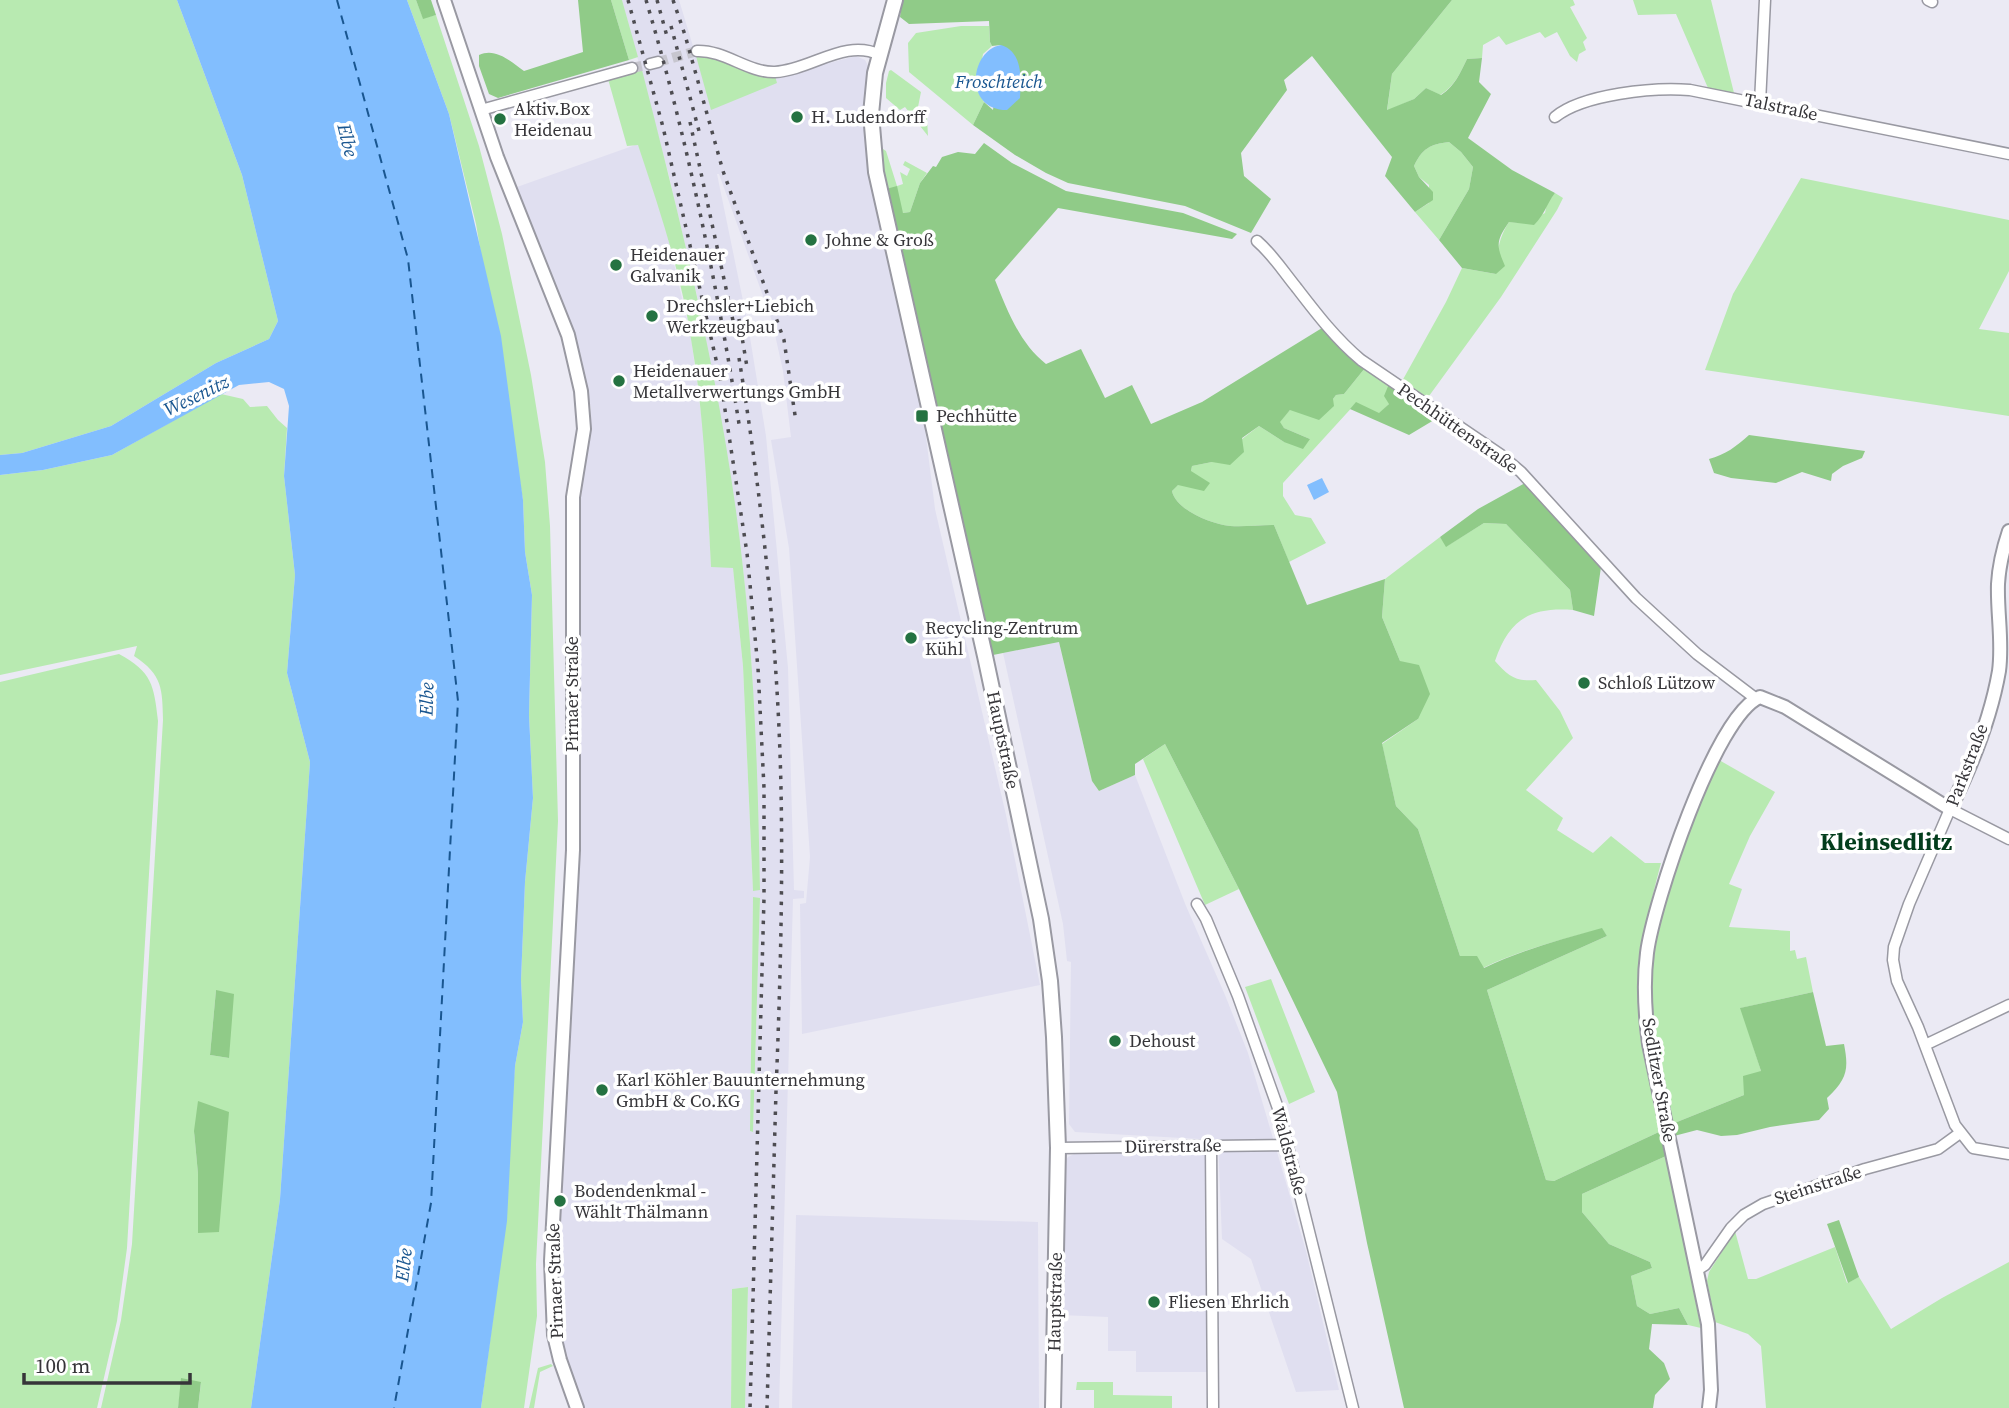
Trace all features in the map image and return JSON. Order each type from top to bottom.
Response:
[{"type":"main road","name":"Hauptstraße","points":[[895,0],[875,73],[871,114],[876,172],[949,492],[1041,919],[1050,981],[1055,1037],[1058,1148],[1053,1408]]},
{"type":"street","name":"Pirnaer Straße","points":[[444,0],[481,110],[568,335],[584,411],[584,429],[573,497],[573,850],[551,1261],[554,1335],[577,1408]]},
{"type":"street","points":[[1760,103],[1765,0]]},
{"type":"street","points":[[697,51],[723,55],[759,69],[776,72],[855,49],[880,55]]},
{"type":"street","points":[[481,110],[632,68]]},
{"type":"street","name":"Talstraße","points":[[1555,117],[1563,110],[1592,101],[1655,89],[1690,90],[2009,154]]},
{"type":"street","name":"Pechhüttenstraße","points":[[1257,242],[1278,261],[1321,320],[1347,349],[1501,455],[1521,472],[1636,598],[1697,654],[1760,698],[1785,707],[1950,809],[2009,839]]},
{"type":"street","name":"Parkstraße","points":[[1960,1133],[1897,981],[1893,960],[1894,947],[1909,904],[1966,778],[1979,743],[1999,671],[1998,583],[2001,554],[2009,531]]},
{"type":"street","name":"Sedlitzer Straße","points":[[1709,1408],[1709,1324],[1649,1044],[1646,1020],[1647,952],[1668,869],[1686,817],[1727,734],[1760,698]]},
{"type":"street","name":"Waldstraße","points":[[1197,904],[1206,919],[1238,996],[1279,1111],[1353,1408]]},
{"type":"street","points":[[1925,1045],[2009,1005]]},
{"type":"street","points":[[1960,1133],[1973,1148],[2009,1154]]},
{"type":"street","name":"Steinstraße","points":[[1697,1270],[1705,1265],[1744,1215],[1763,1204],[1876,1166],[1938,1149],[1960,1133]]},
{"type":"street","points":[[1211,1145],[1213,1408]]},
{"type":"street","name":"Dürerstraße","points":[[1058,1148],[1289,1145]]},
{"type":"shaded area","points":[[622,0],[679,0],[696,56],[787,74],[856,56],[865,60],[870,69],[867,97],[921,397],[935,509],[1006,815],[1040,985],[802,1034],[800,904],[806,903],[810,857],[789,548],[771,440],[791,437],[783,371],[772,321],[717,174],[748,325],[766,436],[788,668],[794,890],[804,891],[804,898],[793,899],[779,1408],[745,1408],[748,1287],[732,1289],[731,1408],[584,1408],[565,1358],[560,1333],[558,1261],[580,842],[578,517],[591,408],[575,334],[517,187],[638,144],[664,221],[691,337],[705,444],[711,567],[733,567],[743,666],[753,890],[760,890],[752,669],[743,567],[701,313],[669,176]],"holes":[[[753,898],[760,898],[753,1132],[750,1131]]]},
{"type":"shaded area","points":[[1059,642],[1092,781],[1099,791],[1135,775],[1248,1053],[1306,1251],[1339,1390],[1296,1392],[1251,1259],[1222,1239],[1218,1140],[1075,1132],[1069,1124],[1071,962],[1067,961],[1063,924],[1003,653]]},
{"type":"shaded area","points":[[1090,1151],[1206,1151],[1208,1372],[1136,1372],[1136,1351],[1108,1351],[1108,1317],[1061,1315],[1062,1167],[1068,1157]]},
{"type":"shaded area","points":[[796,1215],[1038,1222],[1039,1408],[792,1408]]},
{"type":"green space","points":[[0,0],[177,0],[242,175],[278,321],[269,339],[216,363],[111,426],[22,453],[0,455]]},
{"type":"green space","points":[[407,0],[416,0],[423,18],[436,15],[479,146],[502,234],[531,375],[545,462],[550,526],[558,821],[536,1264],[537,1316],[524,1408],[481,1408],[494,1310],[515,1066],[523,1022],[521,980],[525,882],[533,798],[529,715],[532,595],[525,552],[523,500],[476,224],[449,114]]},
{"type":"green space","points":[[416,0],[431,0],[436,15],[423,19]]},
{"type":"green space","points":[[578,0],[611,0],[629,60],[498,98],[489,94],[479,66],[479,55],[497,54],[524,71],[583,52]]},
{"type":"green space","points":[[611,0],[622,0],[638,57],[629,60]]},
{"type":"green space","points":[[902,0],[1452,0],[1392,74],[1387,110],[1414,99],[1426,88],[1441,95],[1454,83],[1467,59],[1482,58],[1479,82],[1491,94],[1468,138],[1512,170],[1555,193],[1534,225],[1509,222],[1499,243],[1505,266],[1496,274],[1462,268],[1439,240],[1469,189],[1473,167],[1449,142],[1427,148],[1414,166],[1419,177],[1433,192],[1433,200],[1415,212],[1385,176],[1392,157],[1312,56],[1284,80],[1287,90],[1241,153],[1244,176],[1271,199],[1251,233],[1185,206],[1068,183],[1015,155],[973,125],[984,102],[993,110],[1001,45],[992,46],[990,42],[989,21],[909,24],[900,17]]},
{"type":"green space","points":[[1452,0],[1573,0],[1575,5],[1570,7],[1587,38],[1583,42],[1586,50],[1579,54],[1577,62],[1570,56],[1557,32],[1545,38],[1540,32],[1506,45],[1499,36],[1483,45],[1482,58],[1467,59],[1453,83],[1440,95],[1426,88],[1414,99],[1387,111],[1392,74]]},
{"type":"green space","points":[[1633,0],[1711,0],[1734,93],[1708,88],[1676,14],[1638,15]]},
{"type":"green space","points":[[961,26],[989,26],[992,46],[983,54],[977,90],[984,102],[973,125],[909,72],[908,43],[916,33]]},
{"type":"green space","points":[[696,56],[715,57],[775,76],[777,83],[711,110]]},
{"type":"green space","points":[[642,70],[702,318],[735,505],[747,608],[755,729],[760,890],[753,891],[743,666],[733,568],[711,567],[702,424],[687,314],[669,241],[638,145],[627,146],[608,79]]},
{"type":"green space","points":[[891,70],[921,92],[918,107],[927,118],[928,136],[905,107],[900,110],[886,98],[886,83]]},
{"type":"green space","points":[[1449,142],[1473,167],[1469,189],[1439,240],[1415,212],[1429,203],[1429,185],[1419,177],[1414,166],[1427,148]]},
{"type":"green space","points":[[984,143],[1012,163],[1066,191],[1183,213],[1237,234],[1232,239],[1058,208],[995,280],[1022,337],[1046,364],[1081,349],[1105,398],[1132,385],[1151,424],[1202,402],[1322,328],[1365,368],[1344,394],[1336,395],[1333,399],[1334,406],[1319,420],[1290,410],[1280,422],[1284,428],[1310,439],[1303,449],[1284,442],[1259,426],[1242,438],[1244,452],[1230,465],[1212,462],[1192,466],[1191,471],[1210,483],[1204,491],[1178,485],[1172,491],[1187,510],[1222,525],[1274,525],[1307,605],[1385,579],[1382,617],[1400,661],[1419,665],[1430,694],[1418,719],[1382,743],[1396,806],[1418,829],[1460,956],[1477,956],[1484,968],[1527,950],[1602,928],[1607,936],[1487,990],[1546,1180],[1554,1181],[1661,1131],[1666,1156],[1582,1194],[1582,1212],[1609,1244],[1650,1262],[1652,1268],[1631,1276],[1637,1306],[1650,1314],[1679,1308],[1688,1325],[1652,1324],[1649,1349],[1664,1363],[1670,1379],[1655,1395],[1653,1408],[1404,1408],[1337,1092],[1165,744],[1135,764],[1135,775],[1099,791],[1092,781],[1059,642],[993,655],[886,189],[897,186],[903,213],[910,212],[920,183],[942,157],[958,152],[975,154]]},
{"type":"green space","points":[[883,149],[897,186],[903,184],[900,172],[907,176],[910,169],[903,165],[905,161],[927,173],[920,183],[910,212],[903,213],[886,183],[882,167]]},
{"type":"green space","points":[[1801,178],[2009,220],[2009,271],[1979,329],[2009,333],[2009,416],[1705,370],[1733,294]]},
{"type":"green space","points":[[1555,193],[1563,198],[1557,210],[1501,297],[1429,396],[1425,399],[1401,383],[1462,268],[1496,274],[1502,234],[1509,222],[1525,223],[1545,213],[1547,203]]},
{"type":"green space","points":[[1365,368],[1389,384],[1389,404],[1379,414],[1356,403],[1283,483],[1283,496],[1295,515],[1311,518],[1326,543],[1289,562],[1274,525],[1222,525],[1195,515],[1175,498],[1172,491],[1191,471],[1192,466],[1212,462],[1259,426],[1284,442],[1310,439],[1284,428],[1279,422],[1290,410],[1344,394]]},
{"type":"green space","points":[[1389,384],[1439,417],[1409,435],[1350,409],[1356,402],[1379,413],[1389,404],[1384,396]]},
{"type":"green space","points":[[221,394],[243,399],[250,407],[267,406],[287,428],[284,476],[295,575],[287,673],[310,762],[280,1199],[251,1408],[198,1408],[201,1383],[182,1379],[178,1408],[101,1408],[121,1320],[132,1244],[162,700],[156,676],[134,656],[137,646],[0,675],[0,475],[43,470],[112,455]],"holes":[[[216,990],[229,1058],[210,1055]],[[194,1131],[219,1232],[198,1232],[198,1174]]]},
{"type":"green space","points":[[1749,435],[1865,451],[1862,458],[1832,474],[1831,481],[1802,472],[1776,483],[1731,478],[1714,473],[1709,459],[1730,450]]},
{"type":"green space","points":[[1527,482],[1601,567],[1594,616],[1573,610],[1570,590],[1506,524],[1484,523],[1446,547],[1440,537],[1478,509]]},
{"type":"green space","points":[[1484,523],[1506,524],[1570,590],[1573,610],[1544,611],[1523,619],[1507,635],[1495,661],[1513,677],[1536,680],[1560,711],[1573,738],[1526,790],[1563,818],[1557,830],[1593,853],[1611,836],[1645,863],[1661,863],[1641,954],[1638,1000],[1642,1046],[1661,1131],[1554,1181],[1546,1180],[1487,990],[1607,936],[1602,929],[1527,950],[1483,968],[1460,956],[1418,829],[1396,806],[1382,744],[1418,719],[1400,661],[1382,617],[1385,579],[1440,537],[1447,546]]},
{"type":"green space","points":[[119,654],[145,674],[153,689],[158,721],[127,1248],[117,1321],[97,1408],[0,1408],[0,682]]},
{"type":"green space","points":[[1165,744],[1239,889],[1205,905],[1143,759]]},
{"type":"green space","points":[[1719,760],[1775,792],[1750,836],[1729,884],[1742,889],[1729,927],[1790,931],[1790,951],[1795,950],[1797,959],[1806,957],[1813,992],[1741,1008],[1761,1071],[1744,1095],[1672,1124],[1653,1042],[1651,953],[1659,916],[1689,821]]},
{"type":"green space","points":[[753,897],[760,898],[753,1132],[750,1131]]},
{"type":"green space","points":[[1271,979],[1315,1092],[1289,1104],[1245,987]]},
{"type":"green space","points":[[216,990],[234,994],[229,1058],[210,1055]]},
{"type":"green space","points":[[1813,992],[1826,1046],[1844,1044],[1846,1061],[1845,1074],[1827,1098],[1829,1109],[1819,1120],[1737,1135],[1721,1136],[1697,1130],[1674,1136],[1672,1124],[1744,1095],[1743,1076],[1761,1071],[1740,1008]]},
{"type":"green space","points":[[198,1101],[229,1112],[219,1232],[198,1233],[198,1174],[194,1131]]},
{"type":"green space","points":[[1666,1156],[1701,1328],[1688,1325],[1679,1308],[1650,1314],[1637,1306],[1631,1276],[1652,1268],[1650,1262],[1609,1244],[1582,1212],[1582,1194]]},
{"type":"green space","points":[[1839,1220],[1859,1277],[1848,1283],[1827,1224]]},
{"type":"green space","points":[[1735,1231],[1748,1279],[1756,1279],[1835,1247],[1847,1283],[1859,1277],[1891,1329],[2009,1262],[2009,1408],[1766,1408],[1761,1346],[1748,1334],[1715,1322],[1707,1281],[1709,1272]]},
{"type":"green space","points":[[748,1287],[745,1408],[731,1408],[732,1289]]},
{"type":"green space","points":[[551,1364],[553,1366],[540,1372],[534,1408],[529,1408],[538,1368]]},
{"type":"green space","points":[[181,1378],[201,1382],[198,1408],[178,1408]]},
{"type":"green space","points":[[1077,1382],[1113,1382],[1113,1395],[1172,1396],[1172,1408],[1094,1408],[1094,1390],[1076,1390]]},
{"type":"water","points":[[177,0],[407,0],[449,114],[501,336],[523,500],[525,552],[532,595],[529,715],[533,798],[525,882],[521,980],[523,1022],[515,1066],[507,1221],[481,1408],[251,1408],[280,1199],[310,762],[287,673],[295,575],[284,476],[289,406],[284,389],[269,382],[239,385],[112,455],[43,470],[0,475],[0,455],[22,453],[111,426],[216,363],[269,339],[278,321],[242,175]]},
{"type":"water","name":"Froschteich","points":[[1001,45],[1013,53],[1020,74],[1020,98],[1007,110],[993,107],[983,101],[976,79],[983,57],[991,49]]},
{"type":"water","points":[[1322,478],[1329,492],[1314,500],[1307,485]]},
{"type":"ferry route","points":[[337,0],[408,259],[458,701],[431,1203],[394,1408]]},
{"type":"tunnel","points":[[658,62],[697,51]]},
{"type":"tunnel","points":[[632,68],[650,64]]},
{"type":"railway","points":[[628,0],[663,127],[720,377],[747,553],[758,668],[764,788],[764,898],[750,1408]]},
{"type":"railway","points":[[646,0],[675,106],[700,214],[722,321],[740,430]]},
{"type":"railway","points":[[657,0],[668,40]]},
{"type":"railway","points":[[673,0],[723,171],[784,340],[796,422]]},
{"type":"railway","points":[[671,26],[699,131]]},
{"type":"railway","points":[[690,122],[735,330]]},
{"type":"railway","points":[[739,319],[747,367]]},
{"type":"railway","points":[[739,358],[768,573],[781,789],[781,940],[767,1408]]},
{"type":"place","name":"H. Ludendorff","points":[[797,117]]},
{"type":"place","name":"Aktiv.Box Heidenau","points":[[500,119]]},
{"type":"place","name":"Johne & Groß","points":[[811,240]]},
{"type":"place","name":"Heidenauer Galvanik","points":[[616,265]]},
{"type":"place","name":"Drechsler+Liebich Werkzeugbau","points":[[652,316]]},
{"type":"place","name":"Heidenauer Metallverwertungs GmbH","points":[[619,381]]},
{"type":"place","name":"Pechhütte","points":[[922,416]]},
{"type":"place","name":"Recycling-Zentrum Kühl","points":[[911,638]]},
{"type":"place","name":"Schloß Lützow","points":[[1584,683]]},
{"type":"place","name":"Dehoust","points":[[1115,1041]]},
{"type":"place","name":"Karl Köhler Bauunternehmung GmbH & Co.KG","points":[[602,1090]]},
{"type":"place","name":"Bodendenkmal - Wählt Thälmann","points":[[560,1201]]},
{"type":"place","name":"Fliesen Ehrlich","points":[[1154,1302]]},
{"type":"district","name":"Kleinsedlitz","points":[[1886,842]]},
{"type":"water label","name":"Elbe","points":[[348,140]]},
{"type":"water label","name":"Wesenitz","points":[[196,395]]},
{"type":"water label","name":"Elbe","points":[[426,699]]},
{"type":"water label","name":"Elbe","points":[[403,1265]]}]
